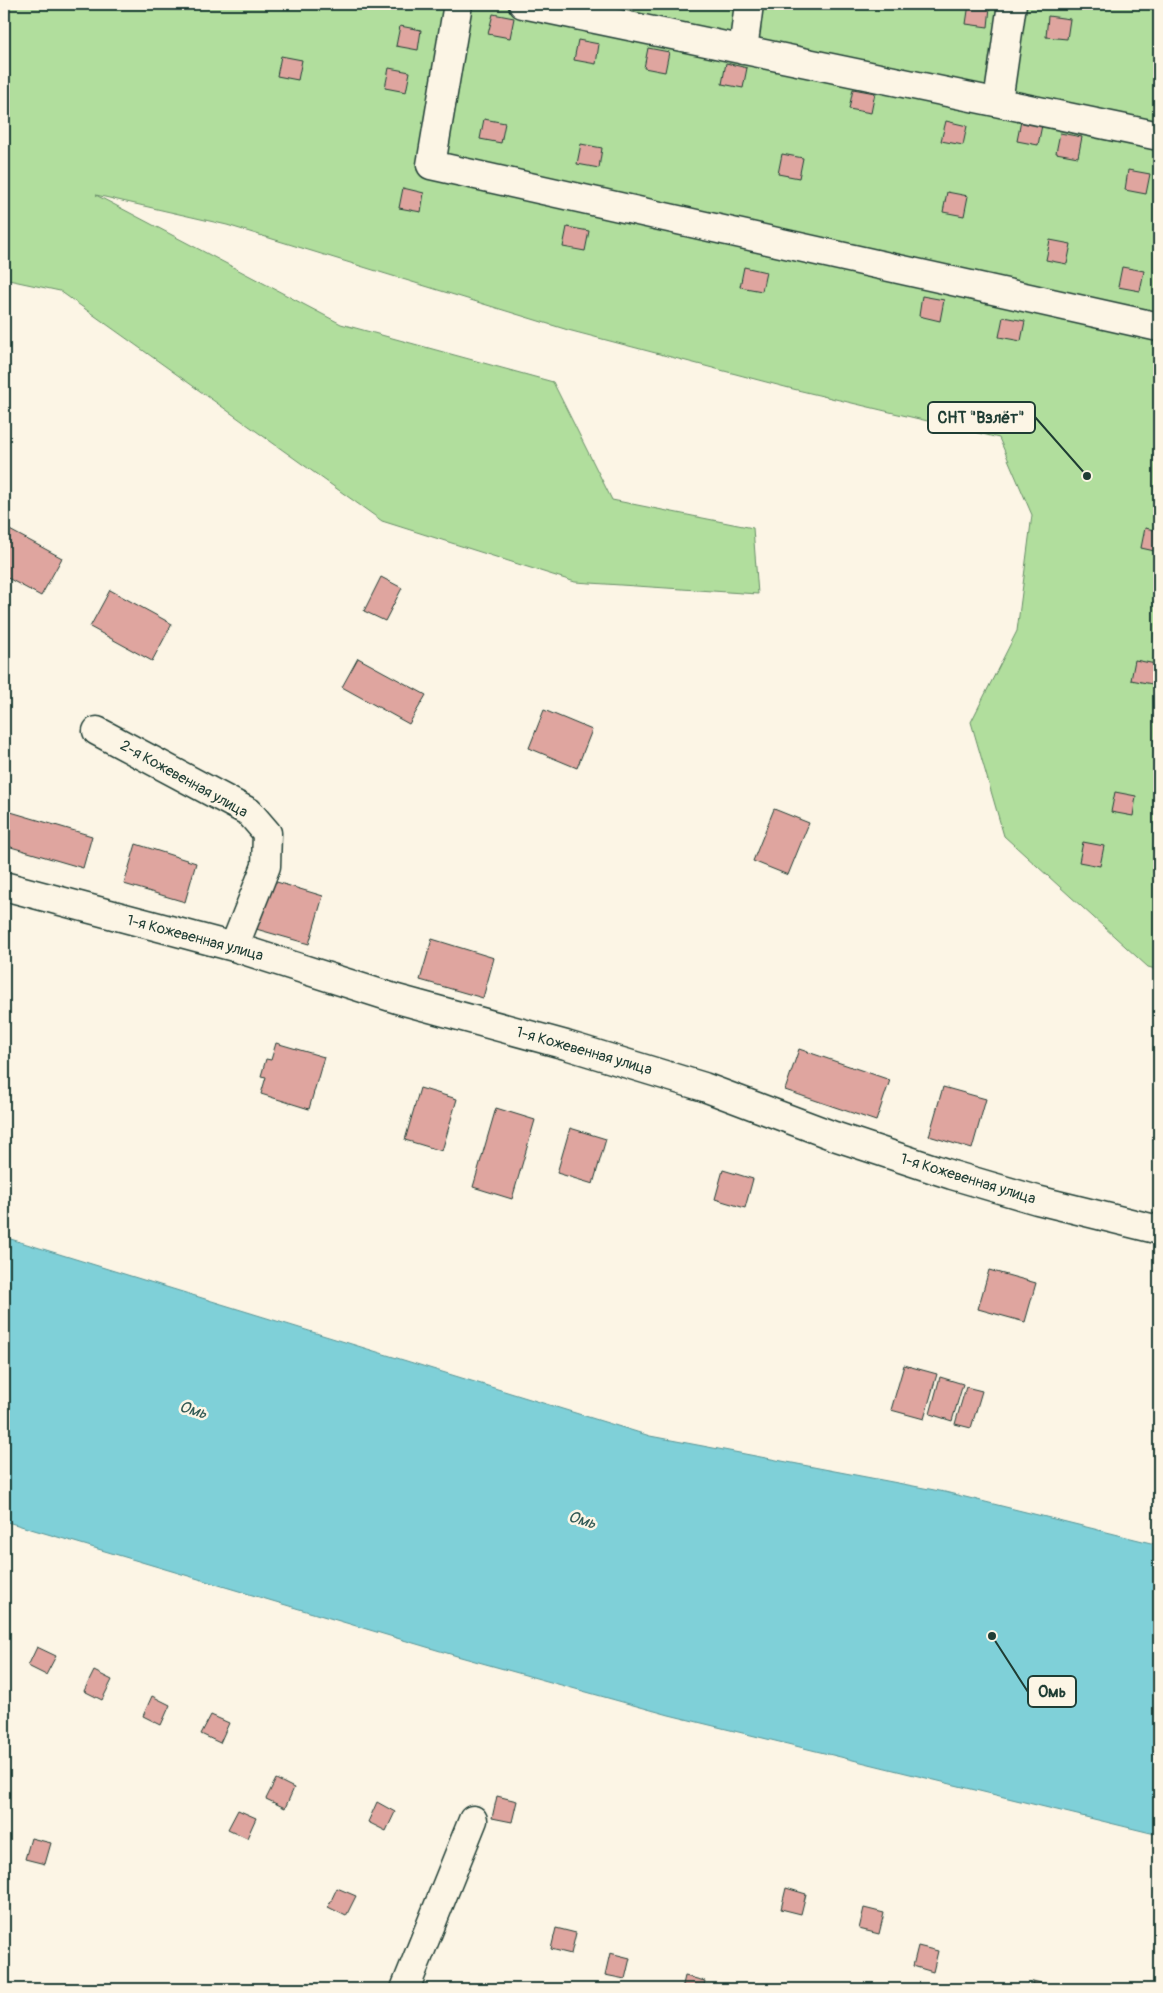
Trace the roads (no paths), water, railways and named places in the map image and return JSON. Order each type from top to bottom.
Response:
[{"type":"street","points":[[458,4],[431,165],[1159,327]]},
{"type":"street","points":[[524,4],[1159,136]]},
{"type":"street","points":[[743,50],[749,4]]},
{"type":"street","points":[[998,102],[1012,4]]},
{"type":"street","name":"2-я Кожевенная улица","points":[[97,731],[249,812],[266,833],[266,866],[234,947]]},
{"type":"street","name":"1-я Кожевенная улица","points":[[4,886],[234,947],[397,999],[566,1045],[704,1088],[834,1136],[952,1175],[1037,1200],[1159,1230]]},
{"type":"street","points":[[404,1989],[473,1820]]},
{"type":"water","points":[[4,1237],[650,1436],[945,1492],[1159,1545],[1159,1835],[669,1715],[457,1656],[4,1521]]},
{"type":"place","name":"СНТ \"Взлёт\"","points":[[1087,476]]},
{"type":"place","name":"Омь","points":[[992,1636]]}]
